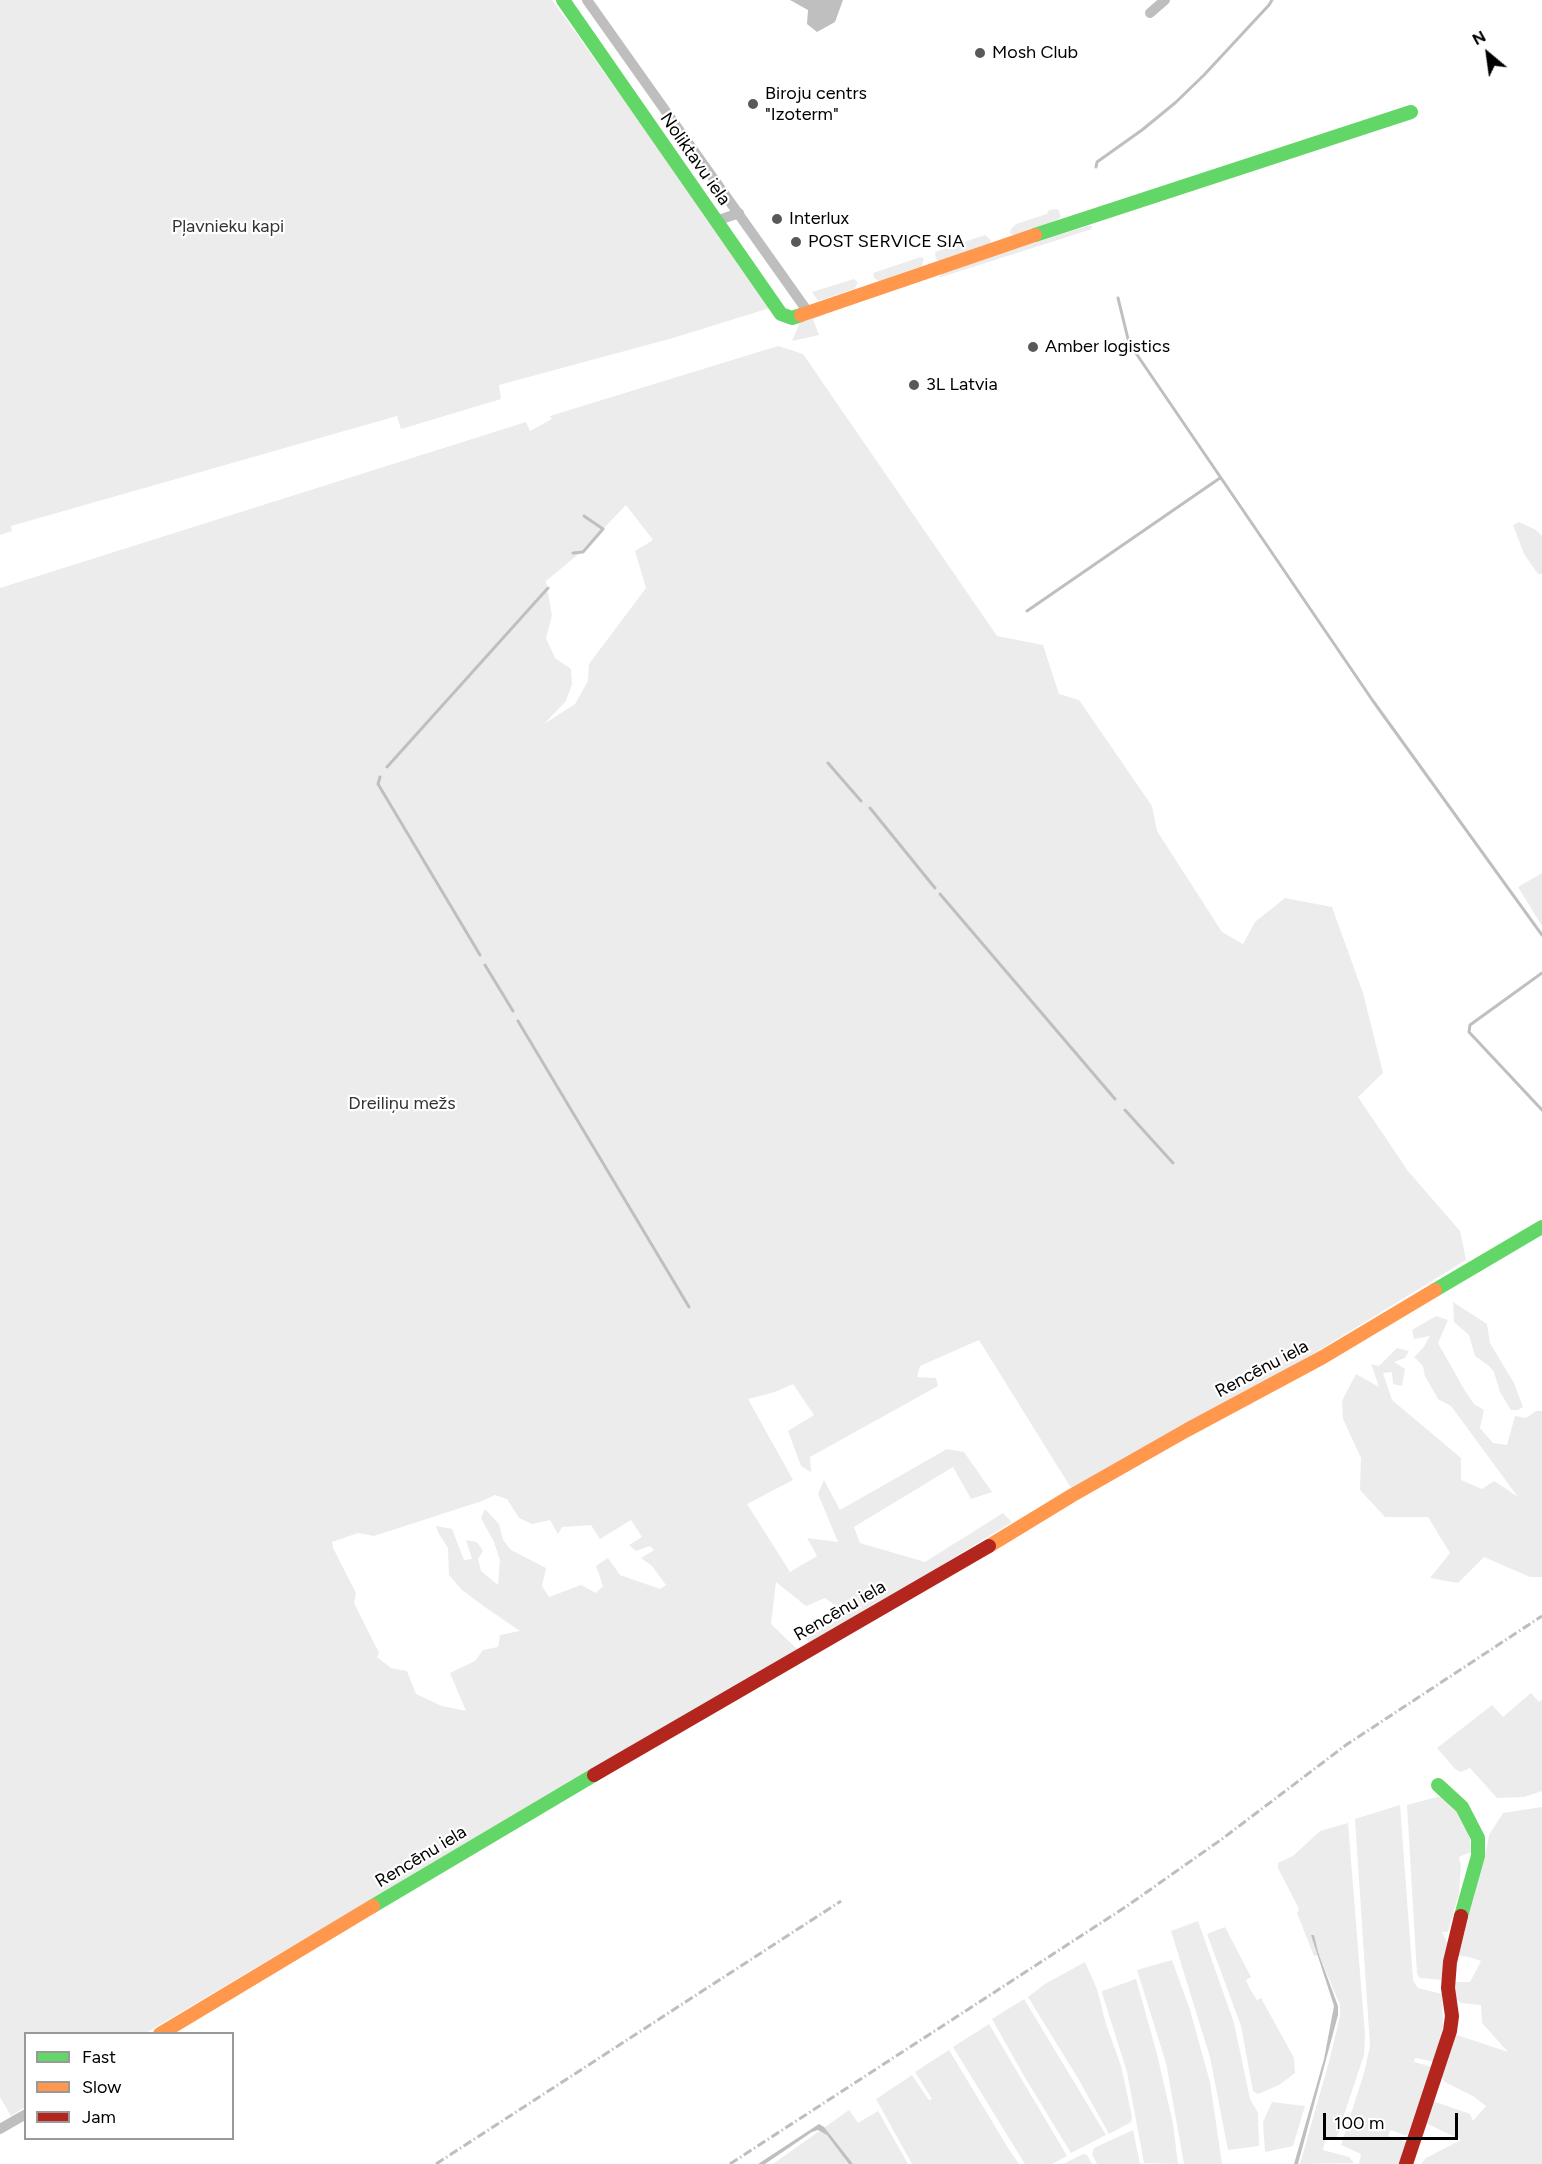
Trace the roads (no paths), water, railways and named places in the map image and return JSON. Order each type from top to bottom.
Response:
[{"type":"street","name":"Noliktavu iela","points":[[563,0],[781,314],[792,318],[1067,224],[1411,112]]},
{"type":"street","name":"Noliktavu iela","points":[[587,0],[808,312]]},
{"type":"street","points":[[1150,13],[1166,0]]},
{"type":"street","points":[[585,32],[602,20]]},
{"type":"street","points":[[635,104],[653,92]]},
{"type":"street","points":[[716,220],[739,213]]},
{"type":"street","name":"Rencēnu iela","points":[[163,2032],[586,1779],[971,1557],[1071,1496],[1323,1357],[1542,1227]]},
{"type":"street","points":[[1406,2164],[1450,2031],[1452,2016],[1448,1988],[1450,1962],[1456,1932],[1478,1856],[1478,1838],[1473,1826],[1462,1807],[1438,1785]]},
{"type":"street","points":[[0,2129],[24,2115]]},
{"type":"waterway","points":[[1096,167],[1097,162],[1175,103],[1204,75],[1272,0]]},
{"type":"waterway","points":[[1118,298],[1129,343],[1373,701],[1542,935]]},
{"type":"waterway","points":[[1027,611],[1220,478]]},
{"type":"waterway","points":[[573,553],[583,552],[603,529],[584,516]]},
{"type":"waterway","points":[[387,767],[548,588]]},
{"type":"waterway","points":[[828,763],[861,801]]},
{"type":"waterway","points":[[380,777],[378,784],[480,955]]},
{"type":"waterway","points":[[870,808],[935,888]]},
{"type":"waterway","points":[[940,894],[1115,1099]]},
{"type":"waterway","points":[[485,965],[513,1011]]},
{"type":"waterway","points":[[1542,973],[1470,1025],[1469,1032],[1542,1110]]},
{"type":"waterway","points":[[518,1021],[689,1307]]},
{"type":"waterway","points":[[1125,1110],[1173,1163]]},
{"type":"railway","points":[[730,2164],[1127,1906],[1222,1839],[1346,1745],[1542,1616]]},
{"type":"railway","points":[[436,2164],[841,1901]]},
{"type":"place","name":"Mosh Club","points":[[980,53]]},
{"type":"place","name":"Biroju centrs \"Izoterm\"","points":[[753,104]]},
{"type":"place","name":"Interlux","points":[[777,219]]},
{"type":"place","name":"POST SERVICE SIA","points":[[796,242]]},
{"type":"place","name":"Amber logistics","points":[[1033,347]]},
{"type":"place","name":"3L Latvia","points":[[914,385]]},
{"type":"park label","name":"Pļavnieku kapi","points":[[228,227]]},
{"type":"park label","name":"Dreiliņu mežs","points":[[402,1104]]}]
